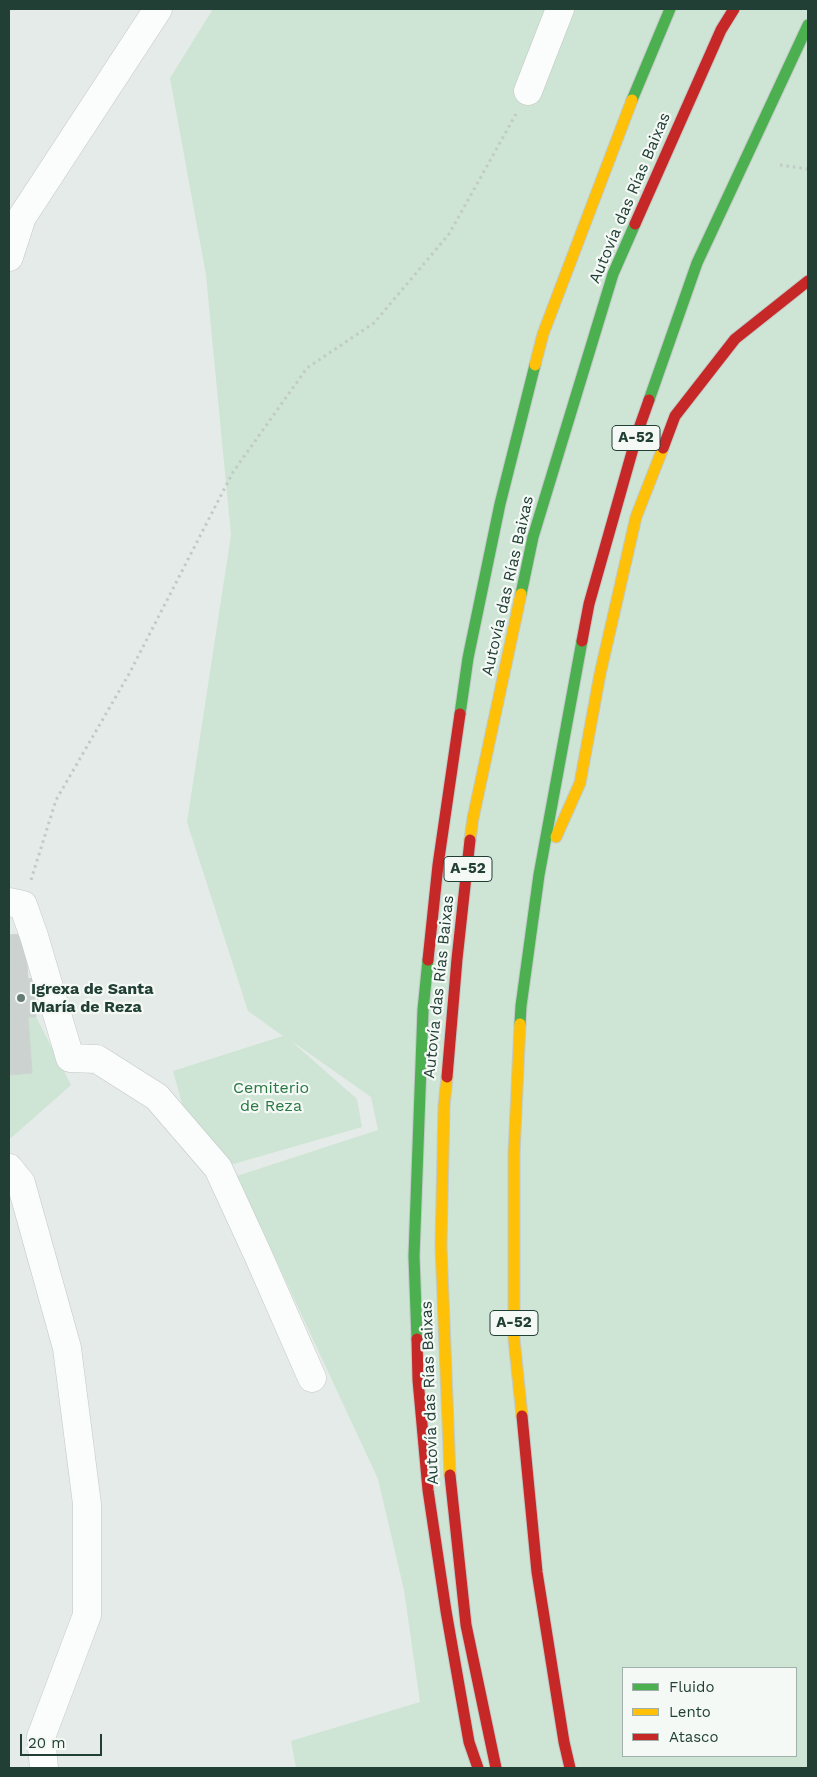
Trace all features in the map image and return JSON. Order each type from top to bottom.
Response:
[{"type":"highway","points":[[478,1768],[469,1742],[446,1611],[428,1490],[418,1380],[414,1256],[422,1019],[436,884],[468,658],[500,504],[543,334],[644,69],[670,9]]},
{"type":"highway","name":"Autovía das Rías Baixas","points":[[496,1768],[466,1625],[450,1488],[441,1246],[444,1106],[457,959],[474,818],[533,537],[613,274],[717,39],[734,9]]},
{"type":"highway","name":"A-52","points":[[570,1768],[564,1742],[537,1572],[514,1339],[514,1153],[521,1006],[539,875],[589,604],[638,431],[697,263],[808,25]]},
{"type":"highway","points":[[539,875],[580,783],[600,674],[636,517],[675,416],[735,339],[808,281]]},
{"type":"street","points":[[9,257],[22,217],[158,9]]},
{"type":"street","points":[[528,92],[560,9]]},
{"type":"street","points":[[16,904],[34,936],[70,1058],[97,1059],[157,1097],[218,1168],[312,1378]]},
{"type":"street","points":[[9,1168],[21,1183],[67,1348],[87,1504],[87,1615],[41,1737],[44,1768]]},
{"type":"path","points":[[16,904],[56,800],[129,674],[233,472],[307,368],[374,323],[449,234],[528,92]]},
{"type":"path","points":[[780,166],[808,170]]},
{"type":"green space","name":"Cemiterio de Reza","points":[[213,9],[808,9],[808,1768],[296,1768],[291,1741],[420,1702],[404,1590],[378,1479],[237,1176],[378,1130],[371,1097],[290,1040],[357,1099],[362,1127],[230,1165],[185,1114],[173,1071],[283,1036],[248,1011],[187,822],[231,535],[206,275],[170,78]]},
{"type":"green space","points":[[25,934],[28,979],[33,978],[36,1017],[71,1085],[11,1138],[9,1135],[9,935]]},
{"type":"building","name":"Igrexa de Santa María de Reza","points":[[25,934],[28,979],[33,978],[36,1017],[28,1017],[32,1073],[9,1075],[9,935]]},
{"type":"traffic: fast","points":[[632,100],[670,9]]},
{"type":"traffic: fast","points":[[649,400],[697,263],[808,25]]},
{"type":"traffic: fast","points":[[521,594],[533,537],[613,274],[635,224]]},
{"type":"traffic: fast","points":[[460,714],[468,658],[500,504],[535,365]]},
{"type":"traffic: fast","points":[[520,1024],[539,875],[582,641]]},
{"type":"traffic: fast","points":[[417,1339],[414,1256],[423,1010],[428,960]]},
{"type":"traffic: slow","points":[[535,365],[543,334],[632,100]]},
{"type":"traffic: slow","points":[[556,837],[580,783],[600,674],[636,517],[663,448]]},
{"type":"traffic: slow","points":[[470,840],[473,818],[521,594]]},
{"type":"traffic: slow","points":[[520,1024],[514,1153],[514,1339],[522,1416]]},
{"type":"traffic: slow","points":[[447,1077],[444,1106],[441,1246],[450,1475]]},
{"type":"traffic: jam","points":[[635,224],[721,30],[734,9]]},
{"type":"traffic: jam","points":[[663,448],[675,416],[735,339],[808,281]]},
{"type":"traffic: jam","points":[[582,641],[589,604],[638,431],[649,400]]},
{"type":"traffic: jam","points":[[428,960],[438,865],[460,714]]},
{"type":"traffic: jam","points":[[447,1077],[470,840]]},
{"type":"traffic: jam","points":[[417,1339],[418,1380],[428,1490],[446,1611],[469,1742],[478,1768]]},
{"type":"traffic: jam","points":[[522,1416],[537,1572],[564,1742],[570,1768]]},
{"type":"traffic: jam","points":[[450,1475],[466,1625],[496,1768]]},
{"type":"place","name":"Igrexa de Santa María de Reza","points":[[21,998]]}]
